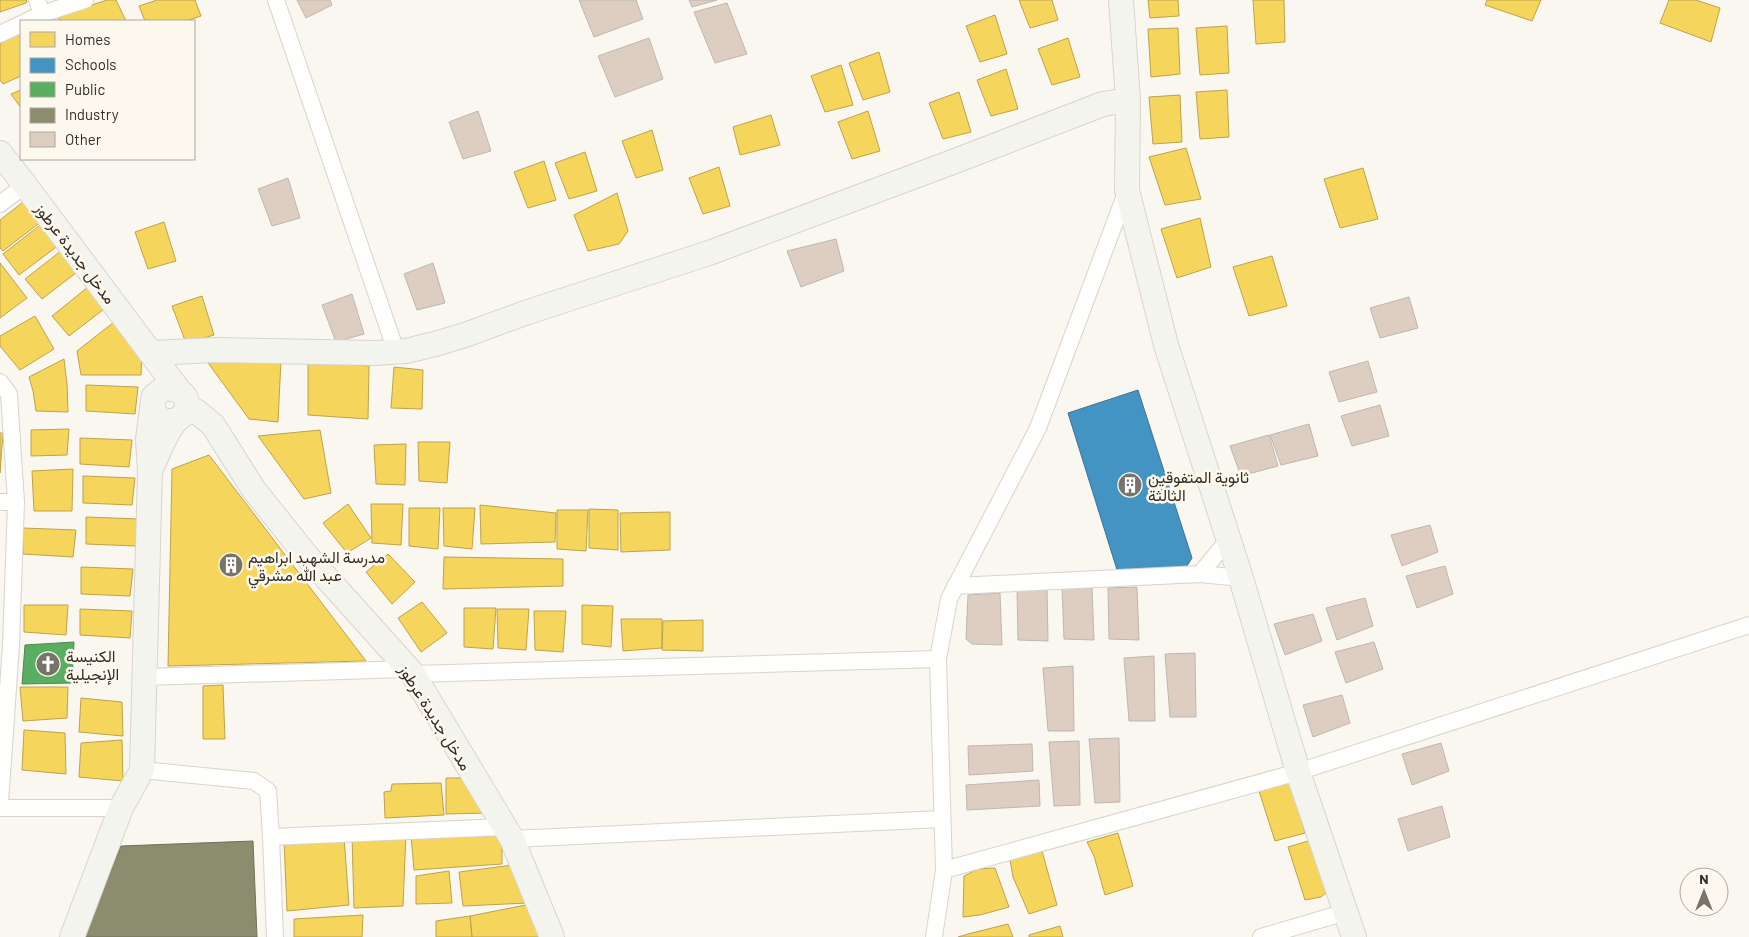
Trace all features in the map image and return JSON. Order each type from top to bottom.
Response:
[{"type":"street","points":[[35,12],[85,0]]},
{"type":"street","points":[[276,0],[396,352]]},
{"type":"street","points":[[1121,0],[1128,100],[1127,190],[1166,345],[1241,578],[1298,772],[1354,937]]},
{"type":"street","points":[[0,34],[20,24]]},
{"type":"street","points":[[72,937],[121,808],[142,770],[150,471],[148,439],[152,405],[152,353],[215,350],[396,352],[435,344],[458,338],[525,313],[708,252],[940,167],[1103,104],[1128,100]]},
{"type":"street","name":"مدخل جديدة عرطوز","points":[[0,153],[152,353],[181,407],[196,411],[213,425],[254,490],[306,555],[411,672],[507,833],[552,937]]},
{"type":"street","points":[[0,204],[25,185]]},
{"type":"street","points":[[934,937],[944,870],[938,659],[949,599],[1038,428],[1127,190]]},
{"type":"street","points":[[0,382],[9,394],[5,645],[0,803]]},
{"type":"street","points":[[152,405],[158,418],[164,421],[181,407]]},
{"type":"street","points":[[150,471],[181,407]]},
{"type":"street","points":[[1200,574],[1228,540]]},
{"type":"street","points":[[955,586],[1200,574],[1241,578]]},
{"type":"street","points":[[944,870],[1298,772],[1749,625]]},
{"type":"street","points":[[144,677],[938,659]]},
{"type":"street","points":[[142,770],[254,781],[268,791],[272,837],[275,937]]},
{"type":"street","points":[[0,808],[121,808]]},
{"type":"street","points":[[272,837],[507,833],[942,819]]},
{"type":"street","points":[[1262,937],[1346,912]]},
{"type":"building: Homes","points":[[0,0],[27,0],[26,3],[0,12]]},
{"type":"building: Homes","points":[[107,0],[116,0],[126,20],[60,20],[58,16]]},
{"type":"building: Homes","points":[[157,0],[195,0],[201,16],[189,20],[145,20],[139,6]]},
{"type":"building: Homes","points":[[1019,0],[1052,0],[1058,20],[1030,28]]},
{"type":"building: Homes","points":[[1148,0],[1178,0],[1179,16],[1150,18]]},
{"type":"building: Homes","points":[[1253,0],[1284,0],[1285,42],[1256,44]]},
{"type":"building: Homes","points":[[1487,0],[1541,0],[1532,21],[1485,5]]},
{"type":"building: Homes","points":[[1669,0],[1696,0],[1720,8],[1711,42],[1660,23]]},
{"type":"building: Homes","points":[[995,15],[1007,54],[980,62],[966,26]]},
{"type":"building: Homes","points":[[1227,26],[1229,73],[1200,75],[1196,28]]},
{"type":"building: Homes","points":[[1178,28],[1180,74],[1151,77],[1148,29]]},
{"type":"building: Homes","points":[[20,29],[20,76],[3,84],[0,80],[0,37]]},
{"type":"building: Homes","points":[[1068,38],[1080,77],[1052,85],[1038,49]]},
{"type":"building: Homes","points":[[879,52],[890,92],[863,100],[849,63]]},
{"type":"building: Homes","points":[[841,65],[853,105],[825,112],[811,76]]},
{"type":"building: Homes","points":[[1006,69],[1018,109],[991,116],[977,80]]},
{"type":"building: Homes","points":[[20,90],[20,107],[11,94]]},
{"type":"building: Homes","points":[[1227,90],[1229,137],[1200,139],[1196,92]]},
{"type":"building: Homes","points":[[959,92],[971,132],[943,139],[929,103]]},
{"type":"building: Homes","points":[[1180,95],[1182,142],[1153,144],[1149,97]]},
{"type":"building: Homes","points":[[868,111],[880,151],[852,159],[838,122]]},
{"type":"building: Homes","points":[[771,115],[780,145],[740,155],[733,127]]},
{"type":"building: Homes","points":[[652,130],[663,170],[636,178],[622,141]]},
{"type":"building: Homes","points":[[1186,148],[1201,199],[1165,205],[1149,157]]},
{"type":"building: Homes","points":[[585,152],[597,191],[569,199],[555,163]]},
{"type":"building: Homes","points":[[544,161],[556,200],[528,208],[514,172]]},
{"type":"building: Homes","points":[[719,167],[730,206],[703,214],[689,178]]},
{"type":"building: Homes","points":[[1363,168],[1378,219],[1340,228],[1324,179]]},
{"type":"building: Homes","points":[[617,193],[628,231],[619,244],[588,251],[574,215]]},
{"type":"building: Homes","points":[[27,199],[42,221],[3,251],[0,248],[0,220]]},
{"type":"building: Homes","points":[[1200,218],[1211,267],[1177,278],[1161,229]]},
{"type":"building: Homes","points":[[44,222],[59,245],[19,275],[3,254]]},
{"type":"building: Homes","points":[[164,222],[176,261],[148,269],[135,232]]},
{"type":"building: Homes","points":[[66,247],[81,269],[42,299],[25,279]]},
{"type":"building: Homes","points":[[1272,256],[1287,306],[1249,316],[1233,267]]},
{"type":"building: Homes","points":[[0,263],[27,298],[0,318]]},
{"type":"building: Homes","points":[[93,283],[108,306],[69,336],[52,316]]},
{"type":"building: Homes","points":[[202,296],[214,335],[186,343],[172,306]]},
{"type":"building: Homes","points":[[35,316],[54,349],[20,370],[0,346],[0,336]]},
{"type":"building: Homes","points":[[118,319],[142,351],[141,375],[81,375],[77,351]]},
{"type":"building: Homes","points":[[203,356],[281,360],[278,422],[249,419]]},
{"type":"building: Homes","points":[[64,359],[68,412],[36,411],[29,377]]},
{"type":"building: Homes","points":[[308,361],[369,366],[368,419],[308,415]]},
{"type":"building: Homes","points":[[394,367],[423,370],[422,409],[391,408]]},
{"type":"building: Homes","points":[[86,385],[138,387],[135,414],[86,411]]},
{"type":"building: Homes","points":[[69,429],[67,455],[31,456],[31,430]]},
{"type":"building: Homes","points":[[320,430],[331,493],[304,499],[258,436]]},
{"type":"building: Homes","points":[[0,433],[3,433],[0,473]]},
{"type":"building: Homes","points":[[80,438],[132,440],[129,467],[80,464]]},
{"type":"building: Homes","points":[[418,442],[450,442],[447,483],[419,481]]},
{"type":"building: Homes","points":[[406,444],[405,485],[376,484],[374,445]]},
{"type":"building: Homes","name":"مدرسة الشهيد ابراهيم عبد الله مشرقي","points":[[209,455],[366,661],[168,666],[172,469]]},
{"type":"building: Homes","points":[[73,469],[72,511],[34,511],[32,471]]},
{"type":"building: Homes","points":[[83,476],[135,478],[132,505],[83,503]]},
{"type":"building: Homes","points":[[348,504],[371,538],[347,553],[323,523]]},
{"type":"building: Homes","points":[[371,504],[403,504],[401,545],[372,543]]},
{"type":"building: Homes","points":[[480,505],[556,513],[555,542],[481,544]]},
{"type":"building: Homes","points":[[409,508],[440,508],[438,549],[409,546]]},
{"type":"building: Homes","points":[[443,508],[475,508],[472,549],[444,546]]},
{"type":"building: Homes","points":[[589,509],[618,510],[618,550],[589,548]]},
{"type":"building: Homes","points":[[557,510],[588,510],[586,551],[557,549]]},
{"type":"building: Homes","points":[[670,512],[670,550],[621,552],[620,513]]},
{"type":"building: Homes","points":[[86,517],[139,519],[136,546],[86,544]]},
{"type":"building: Homes","points":[[23,528],[76,530],[73,557],[23,554]]},
{"type":"building: Homes","points":[[388,554],[415,582],[392,604],[366,572]]},
{"type":"building: Homes","points":[[444,557],[563,559],[563,586],[443,589]]},
{"type":"building: Homes","points":[[81,567],[133,569],[130,596],[81,594]]},
{"type":"building: Homes","points":[[422,602],[447,633],[421,652],[398,618]]},
{"type":"building: Homes","points":[[24,605],[68,605],[66,635],[24,632]]},
{"type":"building: Homes","points":[[582,605],[613,606],[611,647],[582,644]]},
{"type":"building: Homes","points":[[464,608],[496,608],[493,649],[464,647]]},
{"type":"building: Homes","points":[[80,609],[132,611],[130,638],[80,635]]},
{"type":"building: Homes","points":[[497,609],[529,609],[526,650],[498,648]]},
{"type":"building: Homes","points":[[534,611],[566,611],[563,652],[535,650]]},
{"type":"building: Homes","points":[[621,619],[662,619],[662,648],[623,651]]},
{"type":"building: Homes","points":[[703,620],[703,651],[662,650],[663,621]]},
{"type":"building: Homes","points":[[223,685],[225,739],[203,739],[203,686]]},
{"type":"building: Homes","points":[[20,687],[68,687],[67,718],[23,721]]},
{"type":"building: Homes","points":[[81,698],[122,702],[123,736],[79,732]]},
{"type":"building: Homes","points":[[24,730],[65,733],[66,774],[22,770]]},
{"type":"building: Homes","points":[[122,740],[123,781],[79,777],[81,743]]},
{"type":"building: Homes","points":[[446,778],[466,778],[487,813],[446,814]]},
{"type":"building: Homes","points":[[1289,779],[1305,833],[1275,841],[1258,788]]},
{"type":"building: Homes","points":[[441,783],[444,815],[385,818],[384,792],[391,791],[392,784]]},
{"type":"building: Homes","points":[[502,829],[502,864],[414,870],[411,836]]},
{"type":"building: Homes","points":[[406,833],[403,906],[354,908],[352,836]]},
{"type":"building: Homes","points":[[1118,833],[1133,886],[1105,895],[1094,856],[1087,842]]},
{"type":"building: Homes","points":[[344,837],[349,905],[287,911],[284,840]]},
{"type":"building: Homes","points":[[1318,838],[1331,889],[1321,897],[1305,900],[1288,847]]},
{"type":"building: Homes","points":[[1042,851],[1057,905],[1029,914],[1013,877],[1010,860]]},
{"type":"building: Homes","points":[[513,865],[528,903],[463,906],[459,872]]},
{"type":"building: Homes","points":[[995,868],[1009,907],[980,915],[963,917],[964,876],[978,869]]},
{"type":"building: Homes","points":[[449,871],[452,903],[416,904],[416,876]]},
{"type":"building: Homes","points":[[531,904],[544,937],[472,937],[470,916]]},
{"type":"building: Homes","points":[[363,915],[362,937],[294,937],[294,919]]},
{"type":"building: Homes","points":[[470,916],[472,937],[436,937],[436,921]]},
{"type":"building: Homes","points":[[1008,924],[1013,937],[958,937],[968,934]]},
{"type":"building: Homes","points":[[1060,926],[1063,937],[1029,937],[1029,935]]},
{"type":"building: Schools","name":"ثانوية المتفوقين الثالثة","points":[[1138,390],[1192,558],[1185,569],[1118,573],[1068,413]]},
{"type":"building: Public","name":"الكنيسة الإنجيلية","points":[[74,642],[72,683],[22,684],[25,645]]},
{"type":"building: Industry","points":[[253,841],[257,937],[84,937],[121,846]]},
{"type":"building: Other","points":[[297,0],[330,0],[332,5],[306,18]]},
{"type":"building: Other","points":[[579,0],[636,0],[643,19],[594,37]]},
{"type":"building: Other","points":[[689,0],[717,0],[692,7]]},
{"type":"building: Other","points":[[727,3],[747,54],[715,63],[694,12]]},
{"type":"building: Other","points":[[649,38],[663,79],[615,97],[598,56]]},
{"type":"building: Other","points":[[478,111],[491,151],[463,159],[449,122]]},
{"type":"building: Other","points":[[288,178],[300,218],[272,226],[258,189]]},
{"type":"building: Other","points":[[836,239],[844,271],[801,287],[787,251]]},
{"type":"building: Other","points":[[433,263],[445,303],[417,310],[404,274]]},
{"type":"building: Other","points":[[352,294],[364,334],[336,342],[322,305]]},
{"type":"building: Other","points":[[1409,297],[1418,328],[1380,338],[1370,308]]},
{"type":"building: Other","points":[[1368,361],[1377,392],[1339,402],[1329,372]]},
{"type":"building: Other","points":[[1380,405],[1389,436],[1352,446],[1341,416]]},
{"type":"building: Other","points":[[1309,424],[1318,456],[1281,465],[1270,435]]},
{"type":"building: Other","points":[[1269,435],[1278,466],[1241,476],[1230,446]]},
{"type":"building: Other","points":[[1430,525],[1438,552],[1402,566],[1391,535]]},
{"type":"building: Other","points":[[1445,566],[1453,594],[1417,608],[1406,576]]},
{"type":"building: Other","points":[[1092,587],[1094,640],[1064,639],[1062,588]]},
{"type":"building: Other","points":[[1137,587],[1139,640],[1109,639],[1108,588]]},
{"type":"building: Other","points":[[1047,588],[1048,641],[1018,640],[1017,589]]},
{"type":"building: Other","points":[[1000,593],[1002,645],[972,644],[966,639],[968,595]]},
{"type":"building: Other","points":[[1365,598],[1373,626],[1337,640],[1326,608]]},
{"type":"building: Other","points":[[1313,614],[1322,641],[1285,655],[1274,624]]},
{"type":"building: Other","points":[[1374,642],[1383,669],[1346,683],[1335,652]]},
{"type":"building: Other","points":[[1195,653],[1196,717],[1170,717],[1165,654]]},
{"type":"building: Other","points":[[1154,656],[1155,721],[1129,721],[1124,658]]},
{"type":"building: Other","points":[[1073,666],[1074,731],[1048,731],[1043,668]]},
{"type":"building: Other","points":[[1342,695],[1350,723],[1313,737],[1303,705]]},
{"type":"building: Other","points":[[1119,738],[1120,802],[1095,803],[1089,739]]},
{"type":"building: Other","points":[[1079,741],[1080,805],[1054,806],[1049,742]]},
{"type":"building: Other","points":[[1441,743],[1449,771],[1412,785],[1402,754]]},
{"type":"building: Other","points":[[1032,744],[1033,771],[969,775],[968,746]]},
{"type":"building: Other","points":[[1039,780],[1040,806],[967,810],[966,785]]},
{"type":"building: Other","points":[[1442,806],[1450,837],[1408,851],[1398,819]]},
{"type":"place","name":"ثانوية المتفوقين الثالثة","points":[[1130,485]]},
{"type":"place","name":"مدرسة الشهيد ابراهيم عبد الله مشرقي","points":[[231,565]]},
{"type":"place","name":"الكنيسة الإنجيلية","points":[[48,664]]}]
